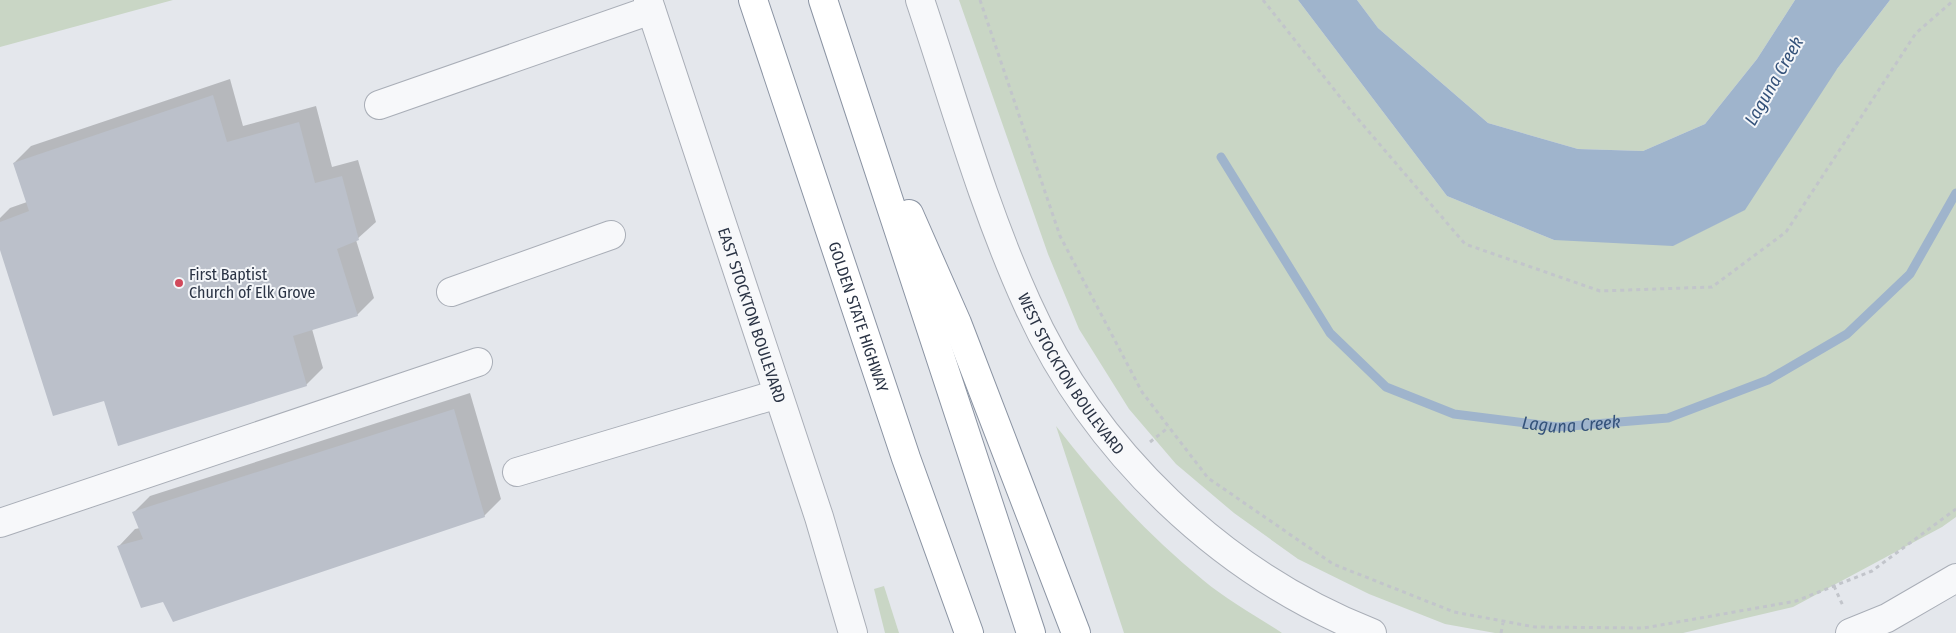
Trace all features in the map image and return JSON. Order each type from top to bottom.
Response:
[{"type":"highway","name":"GOLDEN STATE HIGHWAY","points":[[753,0],[906,458],[969,633]]},
{"type":"highway","points":[[823,0],[1031,633]]},
{"type":"highway","points":[[842,61],[957,323],[1076,633]]},
{"type":"street","name":"WEST STOCKTON BOULEVARD","points":[[920,0],[998,231],[1027,304],[1054,357],[1083,402],[1104,431],[1140,473],[1180,512],[1232,555],[1287,592],[1346,623],[1372,633]]},
{"type":"street","points":[[379,105],[546,47],[650,5]]},
{"type":"street","name":"EAST STOCKTON BOULEVARD","points":[[650,5],[819,517],[853,633]]},
{"type":"street","points":[[451,292],[610,235]]},
{"type":"street","points":[[0,523],[478,362]]},
{"type":"street","points":[[517,472],[778,394]]},
{"type":"street","points":[[1850,633],[1887,618],[1956,578]]},
{"type":"path","points":[[980,0],[1060,236],[1142,392],[1208,478],[1333,564],[1454,612],[1535,627],[1644,628],[1804,598],[1872,571],[1956,509]]},
{"type":"path","points":[[1263,0],[1352,112],[1465,244],[1600,291],[1712,288],[1786,232],[1916,32],[1954,0]]},
{"type":"path","points":[[1500,633],[1503,623]]},
{"type":"green space","points":[[0,0],[173,0],[0,47]]},
{"type":"green space","points":[[959,0],[1298,0],[1447,196],[1554,240],[1837,69],[1890,0],[1956,0],[1956,517],[1942,527],[1793,607],[1683,633],[1495,633],[1445,624],[1369,594],[1298,559],[1234,513],[1176,464],[1129,409],[1079,329],[1048,254]]},
{"type":"green space","points":[[1357,0],[1795,0],[1757,59],[1705,124],[1643,151],[1578,149],[1488,123],[1378,28]]},
{"type":"green space","points":[[1056,426],[1107,488],[1182,563],[1232,601],[1282,633],[1124,633]]},
{"type":"green space","points":[[884,586],[899,633],[885,633],[874,589]]},
{"type":"water","points":[[1298,0],[1357,0],[1378,28],[1488,123],[1578,149],[1643,151],[1705,124],[1757,59],[1795,0],[1890,0],[1837,69],[1745,210],[1673,246],[1554,240],[1447,196]]},
{"type":"building","name":"First Baptist Church of Elk Grove","points":[[213,95],[227,142],[299,122],[315,183],[342,176],[359,240],[337,249],[358,316],[293,336],[307,386],[118,446],[104,401],[53,416],[0,250],[0,222],[29,211],[13,163]]},
{"type":"building","points":[[454,409],[485,517],[173,622],[163,602],[141,608],[117,546],[143,539],[132,512]]},
{"type":"waterway","name":"Laguna Creek","points":[[1221,157],[1330,333],[1386,387],[1454,414],[1558,427],[1668,418],[1768,380],[1847,334],[1910,274],[1956,193]]},
{"type":"place","name":"First Baptist Church of Elk Grove","points":[[179,283]]}]
